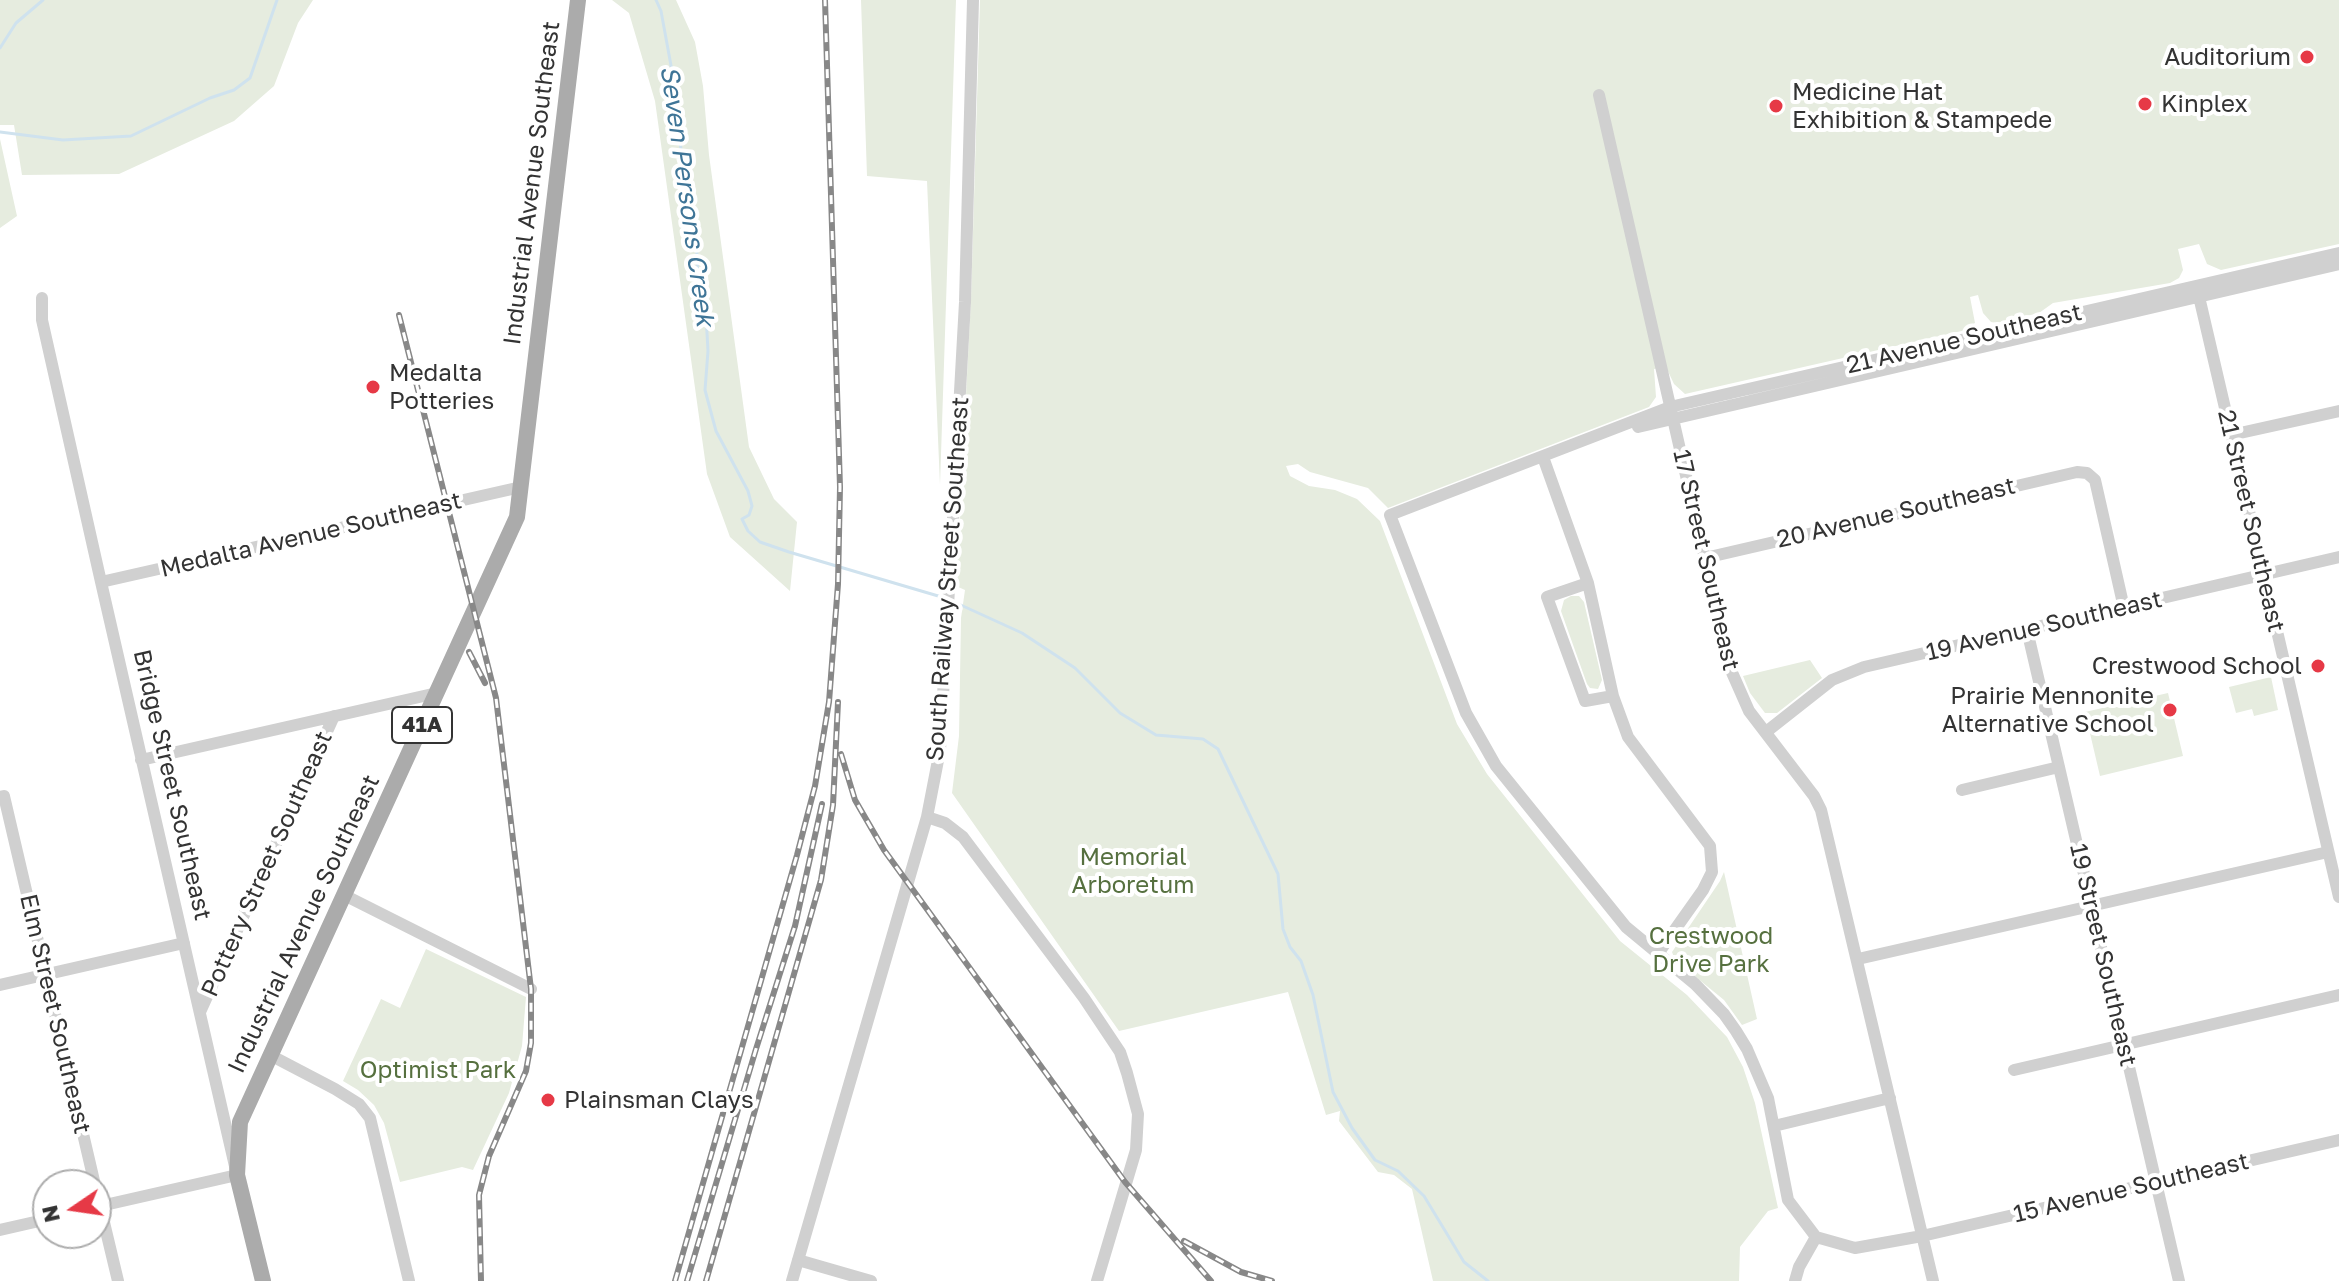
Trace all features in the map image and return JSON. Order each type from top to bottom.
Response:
[{"type":"main road","name":"Industrial Avenue Southeast","points":[[237,1175],[240,1122],[517,517],[577,3]]},
{"type":"main road","name":"Bridge Street Southeast","points":[[237,1175],[263,1281]]},
{"type":"street","name":"South Railway Street Southeast","points":[[792,1281],[927,817],[940,750],[965,302],[973,0]]},
{"type":"street","name":"17 Street Southeast","points":[[1599,95],[1730,668],[1749,711],[1814,796],[1821,810],[1933,1281]]},
{"type":"street","name":"21 Avenue Southeast","points":[[2198,291],[2339,253]]},
{"type":"street","name":"21 Avenue Southeast","points":[[1657,955],[1626,927],[1496,766],[1466,713],[1390,515],[1592,438],[1671,412],[2198,291],[2339,264]]},
{"type":"street","name":"21 Street Southeast","points":[[2198,291],[2339,897]]},
{"type":"street","name":"Bridge Street Southeast","points":[[42,298],[42,320],[237,1175]]},
{"type":"street","points":[[2231,435],[2339,411]]},
{"type":"street","points":[[1543,457],[1588,583],[1613,696],[1628,737],[1710,846],[1712,872],[1703,890],[1657,955],[1695,984],[1724,1014],[1747,1049],[1768,1098],[1788,1200],[1816,1237],[1799,1267],[1795,1281]]},
{"type":"street","name":"20 Avenue Southeast","points":[[1705,558],[2077,472],[2087,473],[2095,480],[2124,608]]},
{"type":"street","name":"Medalta Avenue Southeast","points":[[101,582],[521,487]]},
{"type":"street","name":"19 Avenue Southeast","points":[[1766,732],[1832,680],[1847,673],[2339,557]]},
{"type":"street","points":[[1588,583],[1547,597],[1585,701],[1613,696]]},
{"type":"street","name":"19 Street Southeast","points":[[2027,630],[2179,1281]]},
{"type":"street","points":[[141,760],[437,693]]},
{"type":"street","name":"Pottery Street Southeast","points":[[200,1012],[334,716]]},
{"type":"street","points":[[1962,790],[2059,767]]},
{"type":"street","name":"Elm Street Southeast","points":[[2,797],[92,1169]]},
{"type":"street","points":[[927,817],[945,823],[963,837],[1084,998],[1120,1052],[1138,1114],[1136,1150],[1097,1281]]},
{"type":"street","points":[[1858,959],[2328,852]]},
{"type":"street","points":[[344,895],[531,989]]},
{"type":"street","points":[[0,985],[184,943]]},
{"type":"street","points":[[2014,1070],[2339,995]]},
{"type":"street","points":[[270,1055],[359,1104],[370,1118],[409,1281]]},
{"type":"street","points":[[1774,1126],[1890,1098]]},
{"type":"street","name":"15 Avenue Southeast","points":[[1816,1237],[1855,1248],[1922,1236],[2339,1140]]},
{"type":"street","points":[[112,1204],[237,1175]]},
{"type":"street","points":[[0,1230],[32,1223]]},
{"type":"street","name":"Elm Street Southeast","points":[[109,1249],[118,1281]]},
{"type":"street","points":[[798,1260],[871,1281]]},
{"type":"green space","points":[[0,0],[313,0],[298,23],[274,86],[234,121],[119,174],[22,175],[14,125],[0,125]]},
{"type":"green space","points":[[612,0],[676,0],[695,42],[749,447],[774,499],[797,522],[790,591],[730,537],[707,474],[655,101],[629,13]]},
{"type":"green space","points":[[861,0],[956,0],[940,485],[927,181],[867,176]]},
{"type":"green space","name":"Memorial Arboretum","points":[[980,0],[2339,0],[2339,244],[2221,270],[2207,264],[2199,244],[2178,249],[2183,270],[2179,278],[2170,283],[2053,303],[2039,313],[1997,323],[1991,322],[1983,313],[1978,295],[1970,297],[1975,323],[1966,330],[1685,394],[1674,384],[1666,367],[1654,369],[1656,397],[1649,407],[1388,508],[1368,488],[1310,472],[1298,464],[1286,466],[1290,476],[1309,486],[1335,490],[1357,499],[1380,521],[1457,724],[1487,774],[1620,941],[1687,995],[1727,1037],[1743,1067],[1755,1103],[1778,1208],[1768,1211],[1740,1247],[1739,1281],[1433,1281],[1412,1189],[1394,1175],[1378,1172],[1339,1121],[1340,1111],[1326,1115],[1288,992],[1119,1031],[952,793],[959,736],[961,618],[965,590],[956,586],[971,299]]},
{"type":"green space","points":[[0,139],[17,216],[0,228]]},
{"type":"green space","points":[[1579,596],[1584,602],[1602,680],[1598,689],[1590,688],[1587,684],[1561,611],[1564,600]]},
{"type":"green space","points":[[1810,660],[1822,678],[1777,713],[1765,713],[1750,693],[1743,676]]},
{"type":"green space","points":[[2271,677],[2278,710],[2254,716],[2252,709],[2236,713],[2229,687]]},
{"type":"green space","points":[[2168,693],[2183,756],[2100,776],[2085,712]]},
{"type":"green space","name":"Crestwood Drive Park","points":[[1724,872],[1757,1019],[1742,1025],[1724,1000],[1675,960],[1672,952]]},
{"type":"green space","name":"Optimist Park","points":[[426,949],[526,997],[522,1046],[509,1093],[473,1170],[462,1167],[400,1182],[384,1123],[374,1105],[343,1081],[381,999],[400,1008]]},
{"type":"waterway","points":[[0,48],[16,23],[43,0]]},
{"type":"waterway","name":"Seven Persons Creek","points":[[0,132],[63,140],[131,136],[210,98],[234,90],[250,78],[277,0]]},
{"type":"waterway","name":"Seven Persons Creek","points":[[656,0],[661,11],[672,71],[686,194],[696,235],[698,279],[706,315],[708,351],[705,390],[716,431],[748,491],[752,506],[749,515],[742,519],[748,531],[760,542],[945,598]]},
{"type":"waterway","name":"Seven Persons Creek","points":[[952,601],[1022,633],[1075,668],[1120,713],[1156,735],[1203,739],[1218,749],[1278,874],[1283,929],[1290,947],[1301,961],[1313,995],[1333,1092],[1352,1128],[1375,1160],[1398,1171],[1424,1196],[1464,1262],[1488,1281]]},
{"type":"railway","points":[[675,1281],[797,855],[815,786],[829,702],[838,584],[840,487],[825,0]]},
{"type":"railway","points":[[399,315],[496,698],[531,989],[531,1043],[526,1071],[489,1156],[479,1195],[481,1281]]},
{"type":"railway","points":[[469,652],[485,683]]},
{"type":"railway","points":[[706,1281],[821,880],[833,805],[838,702]]},
{"type":"railway","points":[[841,754],[855,800],[884,850],[1125,1182],[1211,1281]]},
{"type":"railway","points":[[687,1281],[795,926],[822,804]]},
{"type":"railway","points":[[1184,1241],[1241,1272],[1272,1281]]},
{"type":"place","name":"Auditorium","points":[[2307,57]]},
{"type":"place","name":"Kinplex","points":[[2145,104]]},
{"type":"place","name":"Medicine Hat Exhibition & Stampede","points":[[1776,106]]},
{"type":"place","name":"Medalta Potteries","points":[[373,387]]},
{"type":"place","name":"Crestwood School","points":[[2318,666]]},
{"type":"place","name":"Prairie Mennonite Alternative School","points":[[2170,710]]},
{"type":"place","name":"Plainsman Clays","points":[[548,1100]]}]
